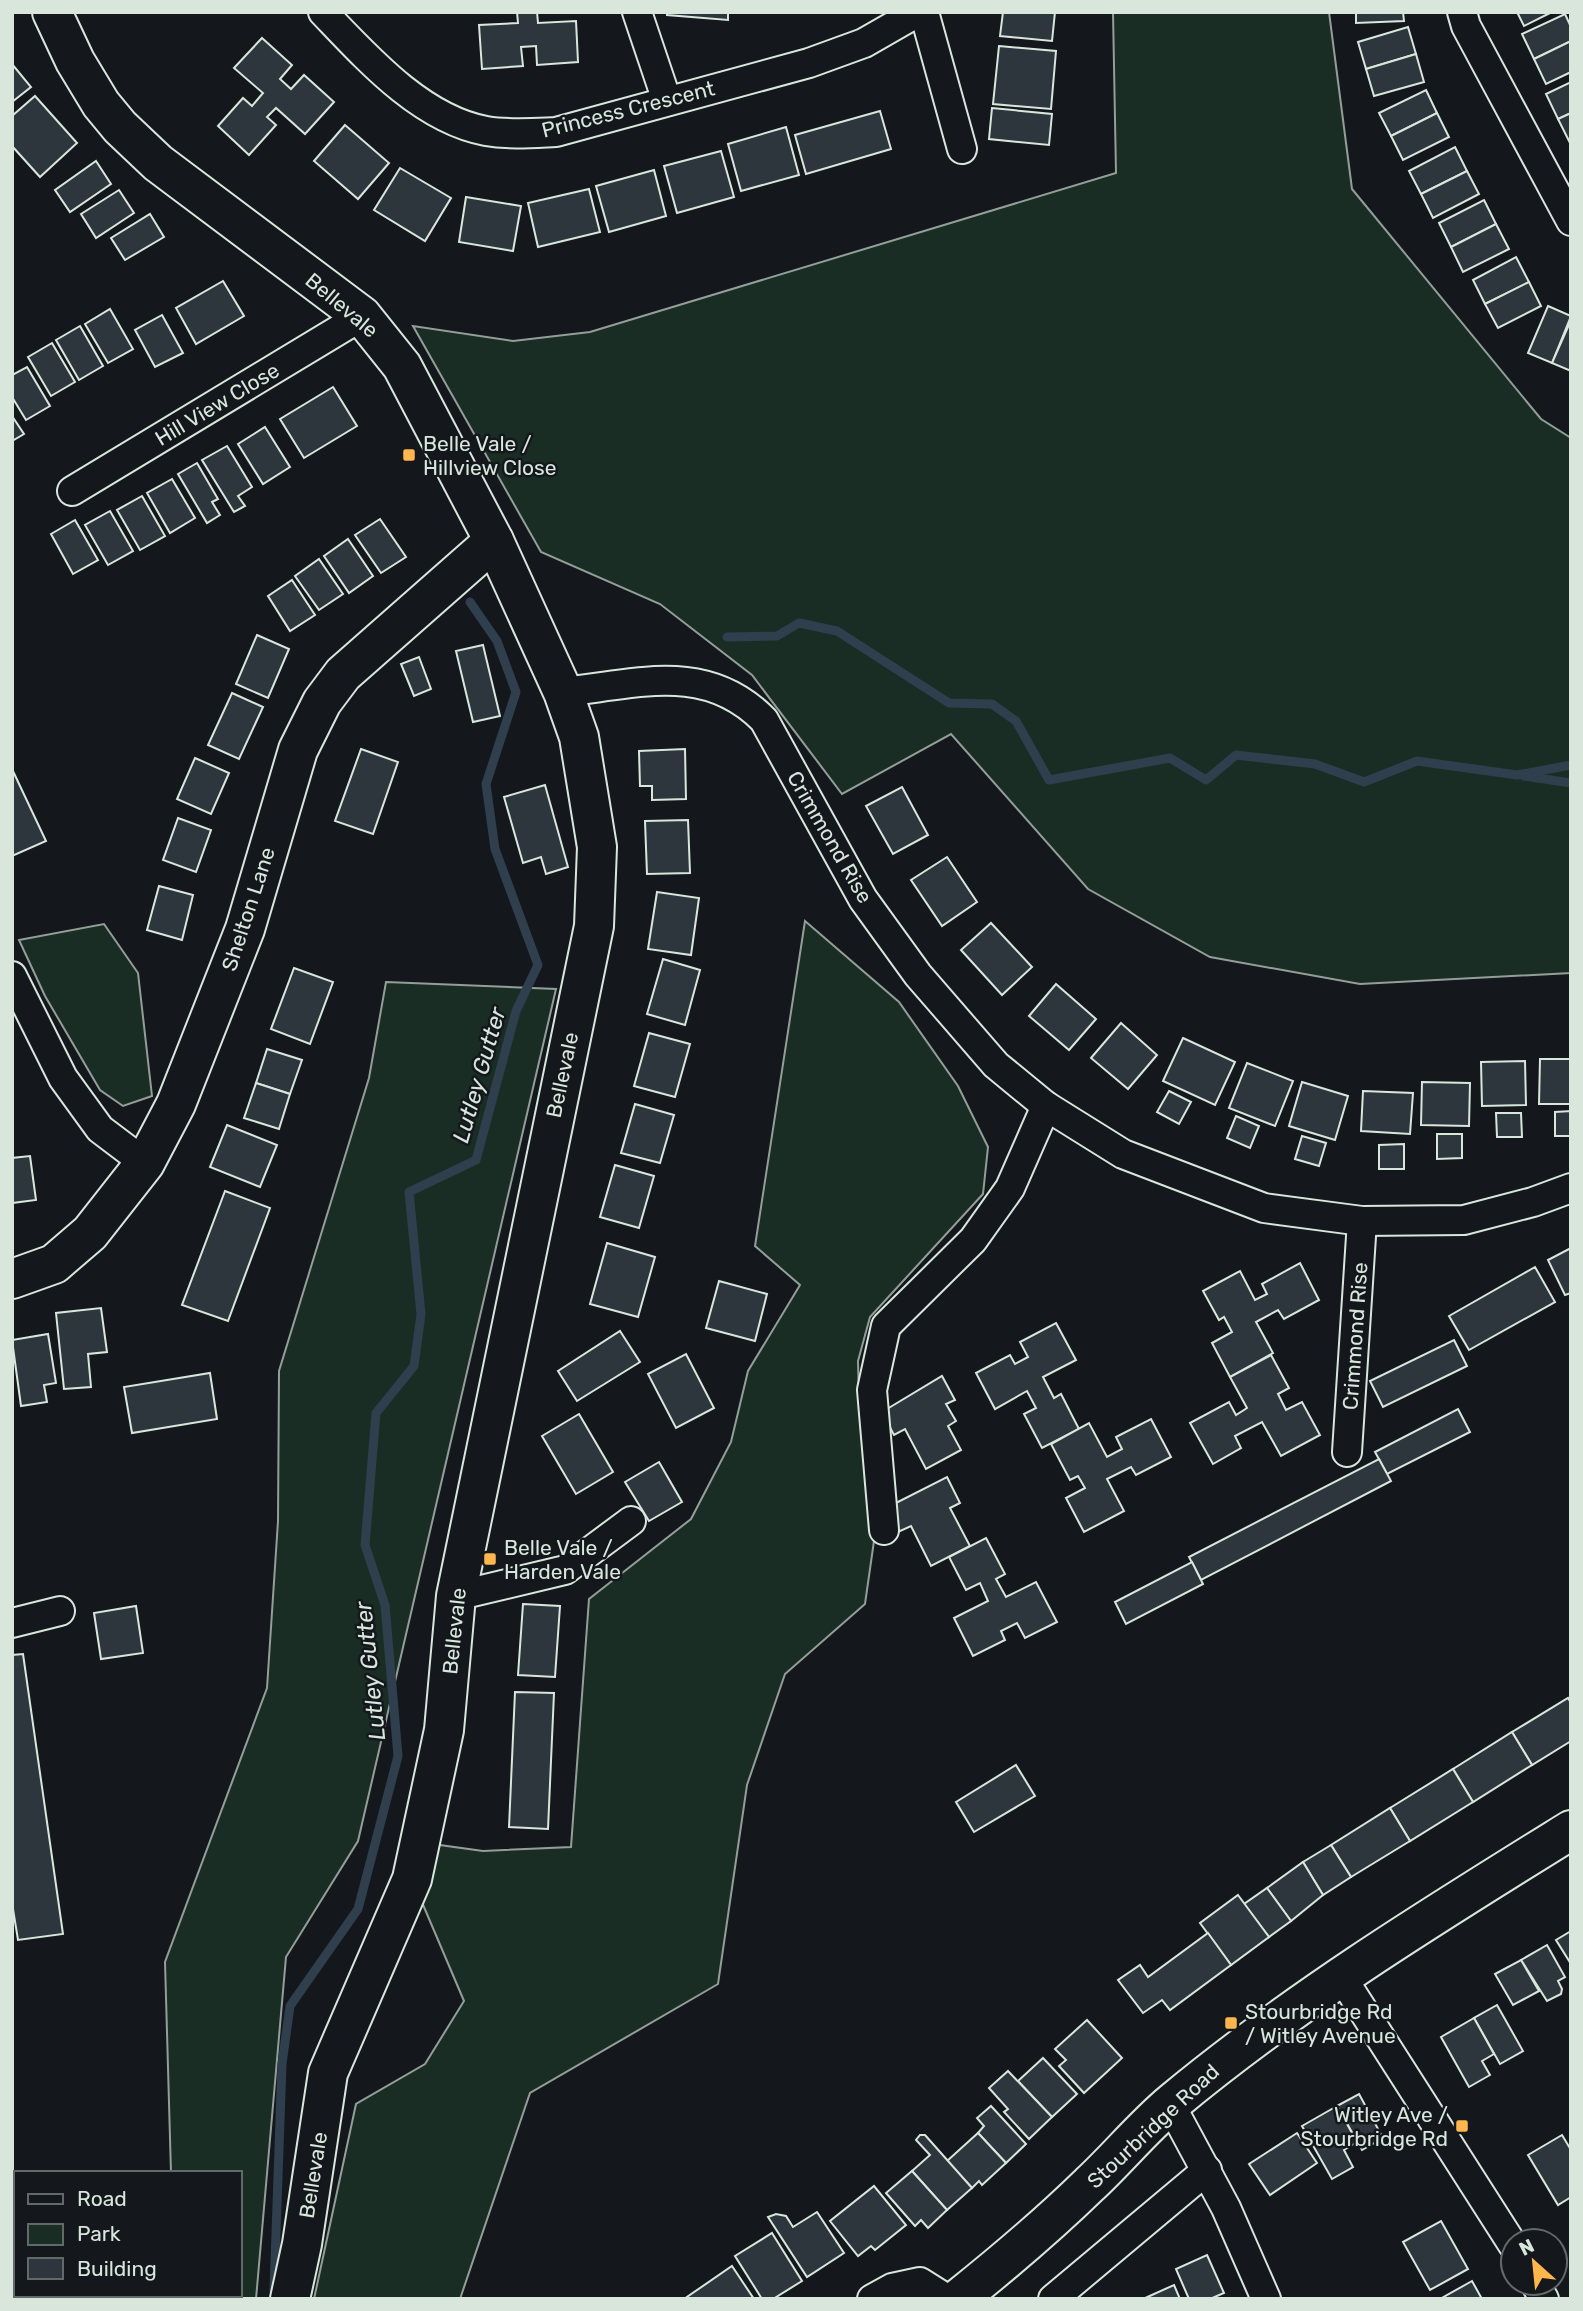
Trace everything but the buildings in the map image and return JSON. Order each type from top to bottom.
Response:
[{"type":"main road","name":"Bellevale","points":[[52,12],[75,61],[101,104],[120,127],[158,163],[362,316],[402,366],[494,541],[564,692],[579,737],[597,847],[594,926],[456,1596],[444,1730],[412,1879],[328,2073],[302,2244],[290,2299]]},
{"type":"main road","name":"Shelton Lane","points":[[12,1279],[54,1264],[90,1233],[145,1163],[176,1104],[245,929],[298,751],[322,702],[343,674],[494,541]]},
{"type":"main road","name":"Stourbridge Road","points":[[958,2299],[1090,2185],[1170,2104],[1260,2032],[1340,1976],[1571,1830]]},
{"type":"street","name":"Princess Crescent","points":[[323,12],[364,54],[433,110],[484,131],[517,134],[556,132],[820,59],[864,43],[918,12]]},
{"type":"street","points":[[637,12],[667,101]]},
{"type":"street","points":[[924,12],[962,149]]},
{"type":"street","points":[[1462,12],[1465,26],[1571,221]]},
{"type":"street","name":"Hill View Close","points":[[72,491],[362,316]]},
{"type":"street","name":"Crimmond Rise","points":[[564,692],[676,680],[717,686],[746,701],[764,720],[863,899],[918,975],[996,1065],[1046,1106],[1123,1154],[1264,1208],[1362,1221],[1464,1220],[1534,1202],[1571,1188]]},
{"type":"street","points":[[12,976],[63,1078],[100,1129],[145,1163]]},
{"type":"street","points":[[884,1530],[872,1390],[886,1326],[973,1240],[1010,1188],[1046,1106]]},
{"type":"street","name":"Crimmond Rise","points":[[1347,1452],[1362,1221]]},
{"type":"street","points":[[456,1596],[565,1570],[631,1521]]},
{"type":"street","points":[[12,1623],[60,1611]]},
{"type":"street","points":[[1340,1976],[1501,2227]]},
{"type":"street","points":[[1170,2104],[1207,2170],[1266,2299]]},
{"type":"street","points":[[1053,2299],[1207,2170]]},
{"type":"street","points":[[872,2299],[892,2288],[920,2282],[947,2299]]},
{"type":"green space","points":[[1113,12],[1329,12],[1352,189],[1541,419],[1571,438],[1571,973],[1360,984],[1210,957],[1088,889],[951,734],[842,794],[752,675],[660,604],[541,552],[413,326],[513,341],[590,332],[1116,173]]},
{"type":"green space","points":[[805,921],[899,1002],[958,1086],[988,1147],[983,1194],[870,1317],[858,1361],[859,1400],[874,1541],[865,1604],[785,1674],[747,1785],[718,1984],[530,2093],[460,2299],[314,2299],[356,2104],[425,2064],[464,2001],[421,1900],[425,1843],[483,1851],[571,1847],[589,1599],[691,1519],[731,1442],[748,1371],[800,1285],[755,1246]]},
{"type":"green space","points":[[104,924],[138,973],[152,1096],[123,1106],[100,1090],[45,996],[19,940]]},
{"type":"green space","points":[[386,982],[556,989],[358,1841],[286,1957],[256,2299],[168,2299],[242,2297],[242,2171],[171,2171],[165,1962],[267,1688],[278,1521],[279,1371],[369,1078]]},
{"type":"waterway","name":"Lutley Gutter","points":[[274,2290],[282,2064],[290,2006],[358,1909],[398,1756],[385,1605],[365,1545],[376,1413],[414,1366],[421,1314],[409,1192],[476,1160],[516,1011],[538,965],[495,849],[486,784],[516,692],[497,641],[470,602]]},
{"type":"waterway","points":[[727,637],[777,636],[799,623],[837,631],[949,703],[992,704],[1016,721],[1049,780],[1170,758],[1206,780],[1236,755],[1315,764],[1364,782],[1417,761],[1517,775],[1571,765]]},
{"type":"waterway","points":[[1524,776],[1571,783]]},
{"type":"place","name":"Belle Vale / Hillview Close","points":[[409,455]]},
{"type":"place","name":"Belle Vale / Harden Vale","points":[[490,1559]]},
{"type":"place","name":"Stourbridge Rd / Witley Avenue","points":[[1231,2023]]},
{"type":"place","name":"Witley Ave / Stourbridge Rd","points":[[1462,2126]]}]
